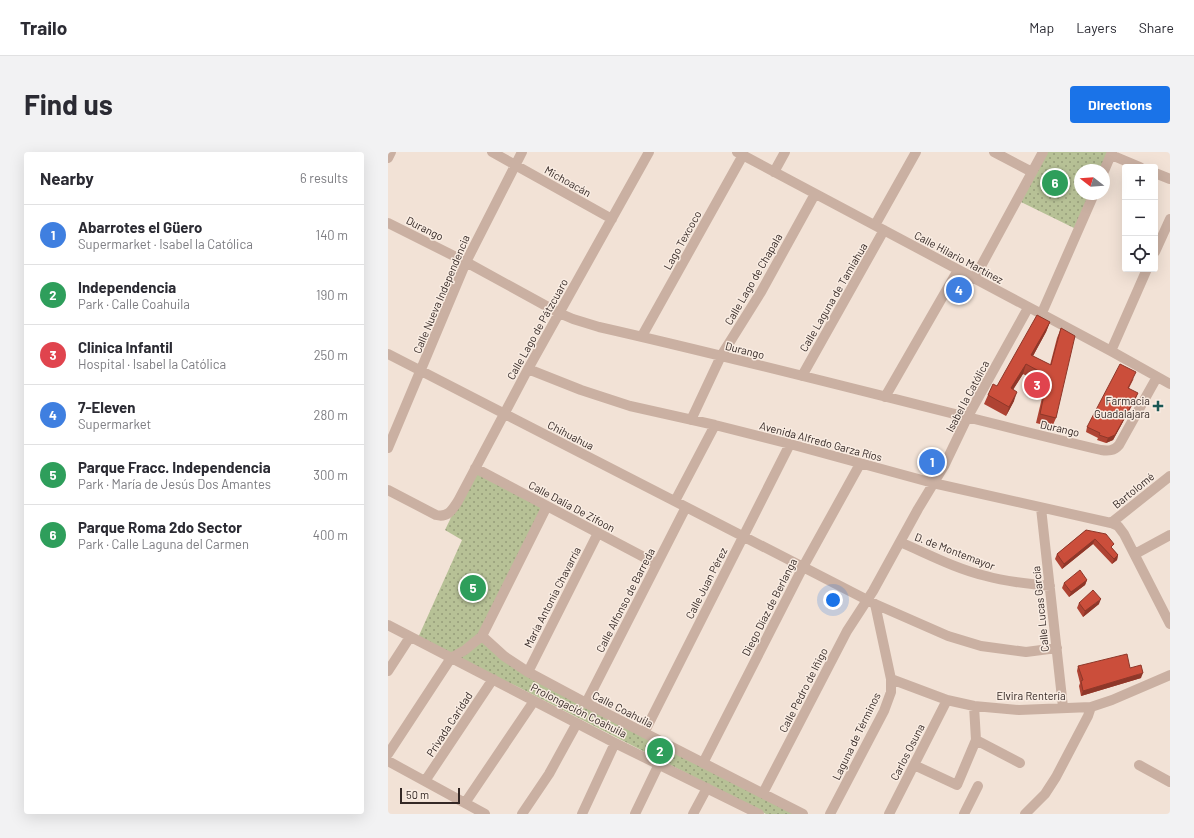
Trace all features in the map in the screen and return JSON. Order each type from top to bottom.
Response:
[{"type":"street","points":[[388,158],[391,152]]},
{"type":"street","name":"Michoacán","points":[[492,152],[612,218]]},
{"type":"street","name":"Calle Nueva Independencia","points":[[388,448],[466,262],[522,152]]},
{"type":"street","name":"Calle Lago de Pátzcuaro","points":[[388,490],[431,513],[440,516],[448,514],[458,501],[528,369],[649,152]]},
{"type":"street","points":[[774,172],[785,152]]},
{"type":"street","points":[[875,225],[916,152]]},
{"type":"street","points":[[994,152],[1032,172]]},
{"type":"street","points":[[974,279],[1043,152]]},
{"type":"street","name":"Calle Hilario Martínez","points":[[740,154],[1111,351],[1170,384]]},
{"type":"street","name":"Lago Texcoco","points":[[642,336],[740,154]]},
{"type":"street","points":[[1107,164],[1111,154],[1133,164]]},
{"type":"street","points":[[1158,174],[1170,179]]},
{"type":"street","name":"Calle Lago de Chapala","points":[[691,420],[721,356],[762,292],[815,194]]},
{"type":"street","points":[[1041,314],[1091,200]]},
{"type":"street","points":[[1158,245],[1170,219]]},
{"type":"street","name":"Durango","points":[[388,223],[466,262],[559,313],[573,319],[599,327],[642,336],[885,396],[967,418],[1101,450],[1106,451],[1115,449],[1119,445],[1157,377]]},
{"type":"street","name":"Calle Laguna de Tamiahua","points":[[802,376],[884,230]]},
{"type":"street","points":[[885,396],[958,270]]},
{"type":"street","points":[[1111,351],[1146,272]]},
{"type":"street","name":"Isabel la Católica","points":[[871,602],[900,542],[944,466],[967,418],[1028,308]]},
{"type":"street","name":"Chihuahua","points":[[388,354],[803,568],[871,602],[948,636],[981,646],[1026,652],[1057,648]]},
{"type":"street","name":"Avenida Alfredo Garza Ríos","points":[[528,369],[607,399],[654,412],[715,425],[790,444],[934,484],[1111,523]]},
{"type":"street","points":[[675,501],[715,425]]},
{"type":"street","name":"Calle Juan Pérez","points":[[644,733],[790,444]]},
{"type":"street","name":"Diego Díaz de Berlanga","points":[[702,763],[803,568],[860,464]]},
{"type":"street","name":"Calle Dalia De Zifoon","points":[[475,468],[657,564]]},
{"type":"street","name":"Bartolomé","points":[[1111,523],[1170,476]]},
{"type":"street","points":[[388,754],[451,658],[465,650],[482,636],[547,506]]},
{"type":"street","name":"Calle Alfonso de Barreda","points":[[586,703],[686,507]]},
{"type":"street","name":"Calle Lucas García","points":[[1041,508],[1063,707]]},
{"type":"street","points":[[1111,523],[1121,529],[1167,610],[1170,624]]},
{"type":"street","name":"María Antonia Chavarría","points":[[528,672],[598,533]]},
{"type":"street","points":[[1135,554],[1170,535]]},
{"type":"street","name":"D. de Montemayor","points":[[900,542],[958,567],[986,577],[1016,583],[1050,586]]},
{"type":"street","name":"Laguna de Términos","points":[[830,814],[884,710],[891,692],[891,679],[871,602]]},
{"type":"street","name":"Calle Pedro de Iñigo","points":[[763,793],[847,631],[871,602]]},
{"type":"street","name":"Prolongación Coahuila","points":[[388,625],[753,813]]},
{"type":"street","name":"Calle Coahuila","points":[[482,636],[504,656],[528,672],[803,814]]},
{"type":"street","points":[[388,671],[410,637]]},
{"type":"street","name":"Elvira Rentería","points":[[891,679],[947,700],[974,706],[1018,710],[1091,707],[1112,700],[1170,675]]},
{"type":"street","name":"Privada Caridad","points":[[425,781],[492,679]]},
{"type":"street","name":"Carlos Osuna","points":[[889,814],[947,700]]},
{"type":"street","points":[[465,803],[534,701]]},
{"type":"street","points":[[914,765],[957,785],[976,740],[974,706]]},
{"type":"street","points":[[1025,814],[1045,794],[1056,777],[1088,716],[1091,707]]},
{"type":"street","points":[[522,814],[549,774],[577,723]]},
{"type":"street","points":[[976,740],[1020,763]]},
{"type":"street","points":[[582,814],[615,743]]},
{"type":"street","points":[[388,761],[465,803],[472,811],[485,814]]},
{"type":"street","points":[[635,814],[659,764]]},
{"type":"street","points":[[1139,765],[1170,782]]},
{"type":"street","points":[[693,814],[706,788]]},
{"type":"street","points":[[964,814],[976,790]]},
{"type":"green space","points":[[1047,152],[1113,152],[1107,164],[1074,164],[1074,200],[1091,200],[1078,230],[1021,202]]},
{"type":"green space","points":[[475,468],[547,506],[482,636],[504,656],[797,814],[766,814],[518,687],[417,640],[462,540],[445,530]]},
{"type":"building","points":[[1037,315],[1050,322],[1031,355],[1051,365],[1061,328],[1075,336],[1056,418],[1040,414],[1048,376],[1026,364],[1011,388],[1017,392],[1009,407],[988,395],[993,384],[997,386]]},
{"type":"building","points":[[1120,364],[1136,372],[1128,388],[1138,393],[1115,435],[1108,438],[1099,435],[1100,433],[1087,427]]},
{"type":"building","points":[[1086,530],[1106,534],[1114,544],[1111,547],[1118,555],[1114,559],[1095,539],[1064,564],[1057,554]]},
{"type":"building","points":[[1080,570],[1087,580],[1071,592],[1064,583]]},
{"type":"building","points":[[1093,590],[1101,599],[1085,611],[1079,603]]},
{"type":"building","points":[[1127,654],[1130,668],[1141,665],[1143,673],[1083,691],[1081,681],[1083,680],[1078,666]]},
{"type":"place","name":"Parque Roma 2do Sector","points":[[1055,183]]},
{"type":"place","name":"7-Eleven","points":[[959,290]]},
{"type":"place","name":"Clinica Infantil","points":[[1037,385]]},
{"type":"place","name":"Farmacia Guadalajara","points":[[1158,406]]},
{"type":"place","name":"Abarrotes el Güero","points":[[932,462]]},
{"type":"place","name":"Parque Fracc. Independencia","points":[[473,588]]},
{"type":"place","name":"Independencia","points":[[660,751]]}]
